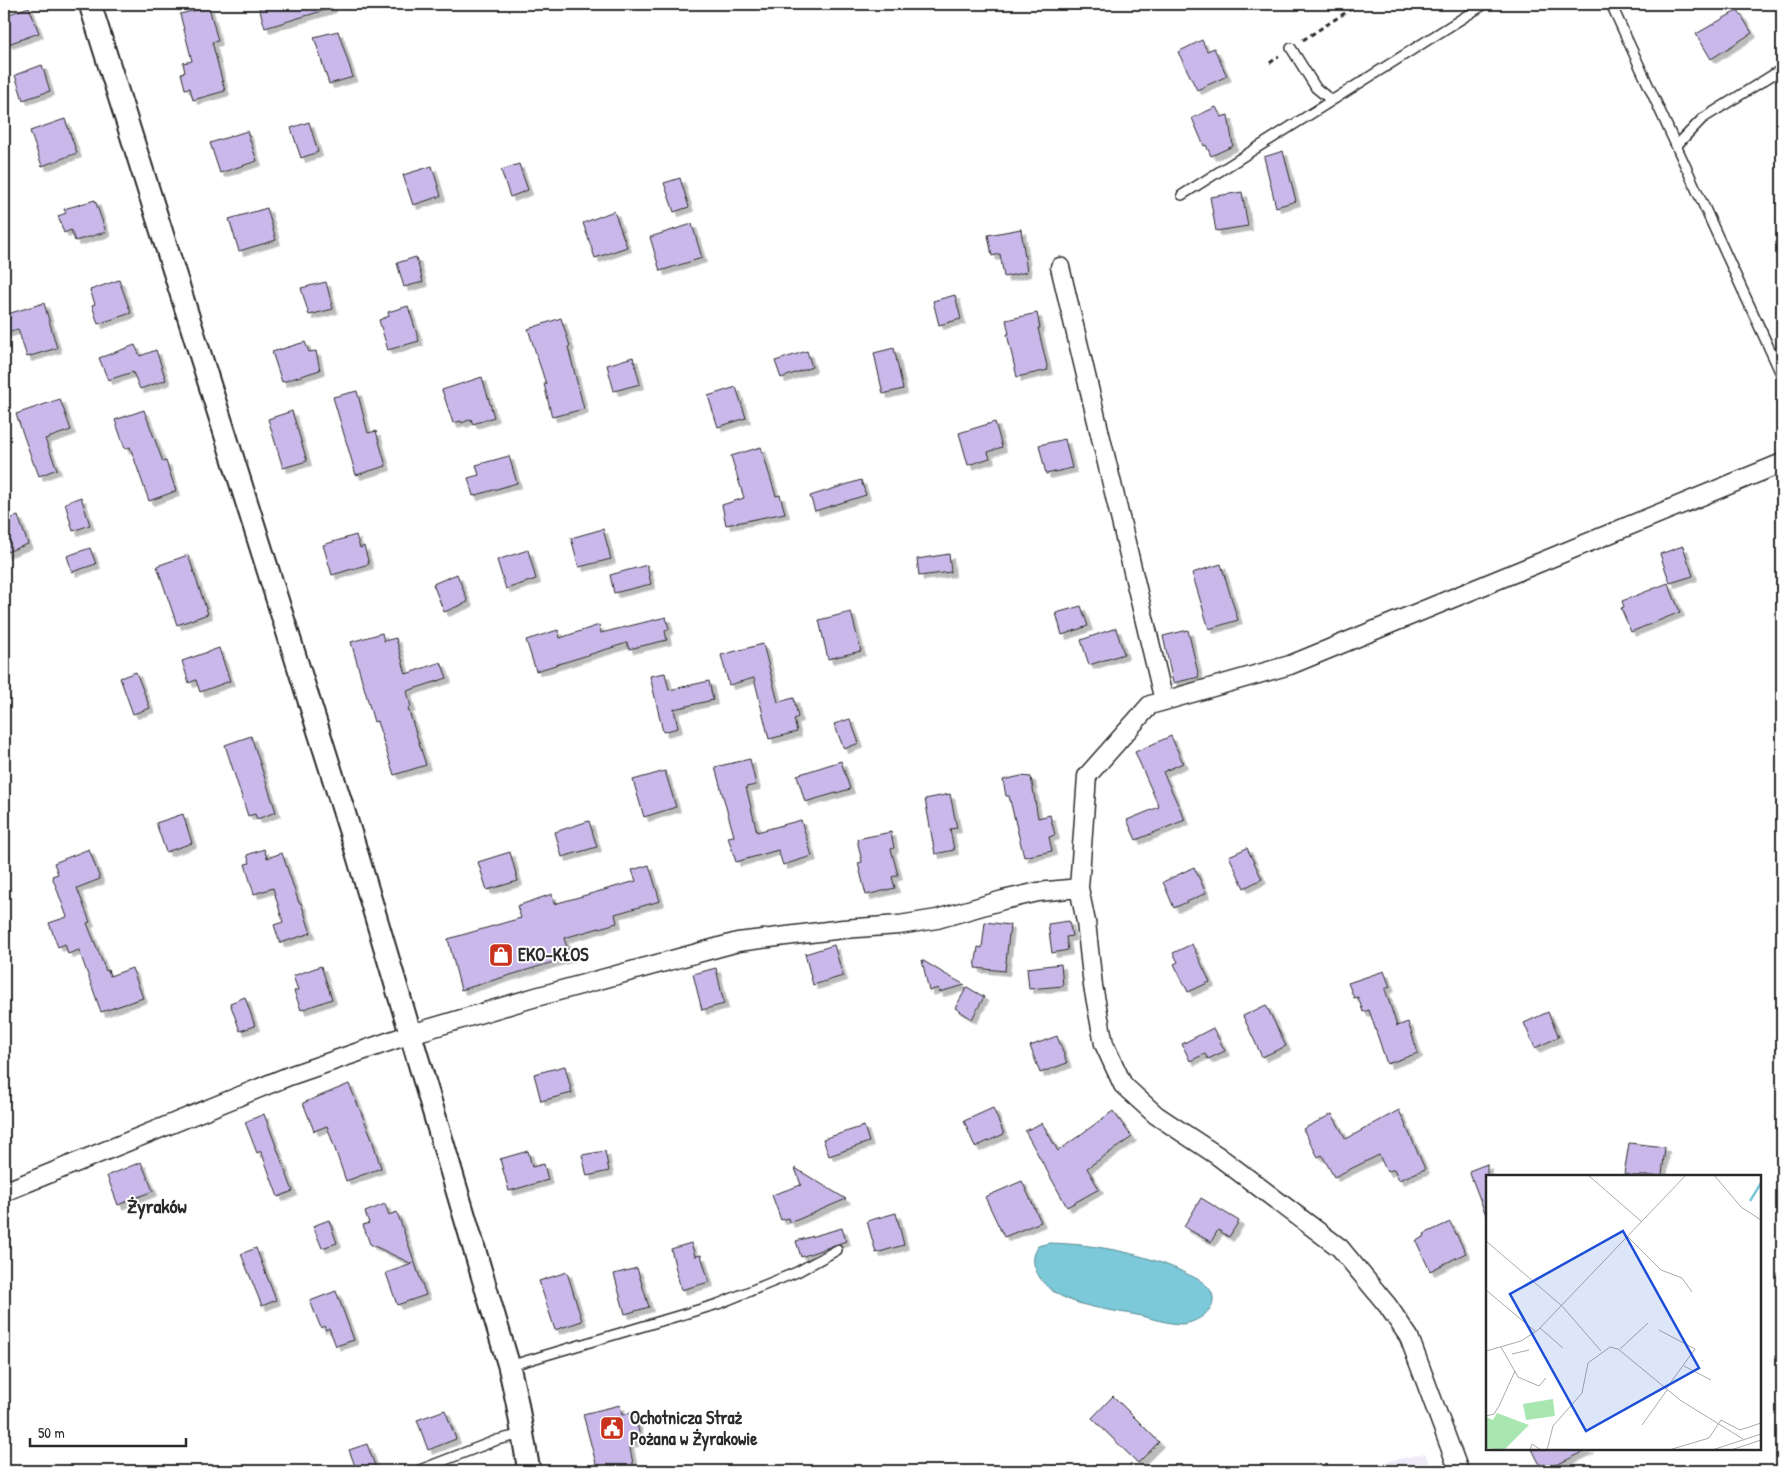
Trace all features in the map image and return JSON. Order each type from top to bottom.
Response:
[{"type":"street","points":[[90,4],[352,838],[411,1034],[509,1366],[529,1471]]},
{"type":"street","points":[[1060,267],[1164,701]]},
{"type":"street","points":[[1459,1471],[1409,1337],[1388,1306],[1340,1248],[1218,1156],[1156,1115],[1123,1085],[1104,1044],[1093,986],[1080,888],[1086,776],[1150,705],[1290,665],[1782,463]]},
{"type":"street","points":[[4,1192],[289,1076],[411,1034],[536,996],[738,942],[918,922],[1038,892],[1080,888]]},
{"type":"lane","points":[[1182,195],[1485,4]]},
{"type":"lane","points":[[1611,4],[1782,376]]},
{"type":"lane","points":[[1291,48],[1316,88],[1331,100]]},
{"type":"lane","points":[[1676,145],[1702,119],[1782,69]]},
{"type":"lane","points":[[509,1366],[718,1304],[797,1272],[837,1250]]},
{"type":"lane","points":[[417,1471],[497,1440],[523,1434]]},
{"type":"path","points":[[1270,63],[1359,4]]},
{"type":"shaded area","points":[[1425,1453],[1432,1471],[1346,1471]]},
{"type":"water","points":[[1049,1243],[1115,1250],[1164,1264],[1205,1284],[1212,1294],[1211,1306],[1202,1317],[1182,1324],[1084,1305],[1071,1300],[1059,1295],[1048,1287],[1036,1270],[1034,1259],[1038,1246]]},
{"type":"building","points":[[258,4],[332,4],[332,8],[265,28]]},
{"type":"building","points":[[29,7],[39,33],[8,44],[4,32],[4,16]]},
{"type":"building","points":[[209,7],[218,41],[212,42],[225,91],[193,100],[190,88],[185,89],[181,73],[185,72],[183,63],[192,61],[180,14]]},
{"type":"building","points":[[1738,10],[1752,33],[1711,59],[1696,34]]},
{"type":"building","points":[[338,31],[353,77],[329,84],[314,37]]},
{"type":"building","points":[[1202,40],[1207,51],[1214,48],[1227,76],[1197,90],[1178,52]]},
{"type":"building","points":[[42,65],[50,91],[23,100],[15,75]]},
{"type":"building","points":[[1216,107],[1221,117],[1228,115],[1233,146],[1211,156],[1206,145],[1204,146],[1192,118]]},
{"type":"building","points":[[65,119],[77,153],[42,166],[30,131]]},
{"type":"building","points":[[309,122],[318,152],[301,158],[291,128]]},
{"type":"building","points":[[247,131],[257,161],[220,173],[210,143]]},
{"type":"building","points":[[1283,151],[1296,201],[1276,207],[1264,157]]},
{"type":"building","points":[[519,164],[528,190],[510,197],[501,170]]},
{"type":"building","points":[[432,166],[441,196],[413,205],[403,175]]},
{"type":"building","points":[[680,178],[689,207],[674,212],[664,183]]},
{"type":"building","points":[[1242,192],[1248,226],[1216,231],[1210,197]]},
{"type":"building","points":[[95,200],[106,232],[75,241],[71,230],[64,233],[58,216],[66,213],[64,209]]},
{"type":"building","points":[[267,208],[276,240],[239,251],[229,219]]},
{"type":"building","points":[[614,211],[627,247],[595,258],[583,223]]},
{"type":"building","points":[[692,224],[702,258],[660,271],[650,237]]},
{"type":"building","points":[[1021,229],[1027,272],[1004,277],[1000,254],[992,256],[988,235]]},
{"type":"building","points":[[416,257],[423,282],[404,287],[397,263]]},
{"type":"building","points":[[119,280],[131,313],[98,324],[92,305],[95,304],[90,290]]},
{"type":"building","points":[[326,282],[333,309],[309,315],[301,288]]},
{"type":"building","points":[[955,295],[961,319],[939,325],[933,301]]},
{"type":"building","points":[[44,303],[57,348],[27,357],[18,329],[4,333],[4,315]]},
{"type":"building","points":[[408,306],[419,341],[388,350],[379,320],[389,316],[388,312]]},
{"type":"building","points":[[1037,313],[1040,328],[1038,328],[1048,370],[1017,377],[1007,334],[1009,334],[1006,320]]},
{"type":"building","points":[[561,318],[570,346],[568,347],[584,409],[552,417],[544,384],[546,384],[528,329]]},
{"type":"building","points":[[305,342],[309,352],[316,351],[320,370],[282,382],[272,352]]},
{"type":"building","points":[[135,345],[140,356],[156,350],[166,380],[140,389],[133,372],[108,380],[99,358]]},
{"type":"building","points":[[894,348],[903,389],[883,394],[874,353]]},
{"type":"building","points":[[807,351],[812,367],[781,378],[775,361]]},
{"type":"building","points":[[633,357],[640,384],[614,391],[607,365]]},
{"type":"building","points":[[482,377],[494,417],[473,424],[471,419],[462,423],[461,421],[453,423],[442,390]]},
{"type":"building","points":[[736,387],[746,418],[718,427],[708,396]]},
{"type":"building","points":[[357,391],[368,433],[376,431],[386,466],[356,475],[333,397]]},
{"type":"building","points":[[60,399],[71,430],[45,439],[57,469],[39,476],[16,414]]},
{"type":"building","points":[[144,410],[163,462],[166,461],[176,491],[149,501],[130,447],[125,449],[115,420]]},
{"type":"building","points":[[292,411],[307,461],[283,468],[268,419]]},
{"type":"building","points":[[995,422],[1002,447],[988,452],[990,458],[968,465],[959,433]]},
{"type":"building","points":[[1065,439],[1072,468],[1046,474],[1039,445]]},
{"type":"building","points":[[761,447],[776,496],[780,495],[785,513],[726,525],[722,505],[744,498],[731,456]]},
{"type":"building","points":[[509,456],[517,483],[473,496],[468,478],[479,475],[476,465]]},
{"type":"building","points":[[861,480],[866,495],[815,511],[810,496]]},
{"type":"building","points":[[81,497],[90,525],[73,531],[65,503]]},
{"type":"building","points":[[18,516],[28,544],[4,553],[4,521]]},
{"type":"building","points":[[603,529],[611,559],[579,567],[571,538]]},
{"type":"building","points":[[356,535],[360,548],[364,546],[369,564],[332,575],[323,545]]},
{"type":"building","points":[[1683,546],[1693,576],[1670,583],[1660,554]]},
{"type":"building","points":[[90,548],[96,564],[72,572],[67,556]]},
{"type":"building","points":[[528,550],[536,579],[506,589],[497,560]]},
{"type":"building","points":[[949,554],[951,572],[919,576],[917,559]]},
{"type":"building","points":[[188,555],[208,614],[177,625],[157,566]]},
{"type":"building","points":[[1221,564],[1238,620],[1209,629],[1192,573]]},
{"type":"building","points":[[647,565],[651,584],[614,593],[610,575]]},
{"type":"building","points":[[457,574],[468,602],[444,612],[433,584]]},
{"type":"building","points":[[1668,583],[1680,612],[1631,632],[1621,608],[1624,607],[1622,601]]},
{"type":"building","points":[[1081,606],[1088,626],[1062,635],[1056,613]]},
{"type":"building","points":[[851,612],[861,651],[828,659],[819,620]]},
{"type":"building","points":[[666,617],[669,629],[665,631],[667,640],[629,649],[627,643],[536,671],[526,640],[558,630],[560,638],[599,625],[601,633]]},
{"type":"building","points":[[1116,628],[1124,654],[1089,665],[1081,640]]},
{"type":"building","points":[[1188,630],[1199,677],[1173,683],[1163,636]]},
{"type":"building","points":[[382,633],[384,641],[396,638],[406,674],[441,662],[447,678],[407,691],[411,707],[408,708],[426,765],[394,775],[377,721],[374,722],[351,642]]},
{"type":"building","points":[[763,644],[778,702],[794,698],[798,717],[794,719],[797,732],[769,739],[754,678],[729,685],[721,655]]},
{"type":"building","points":[[219,648],[230,681],[200,692],[196,680],[189,683],[182,661]]},
{"type":"building","points":[[136,672],[150,708],[133,714],[120,678]]},
{"type":"building","points":[[665,673],[669,690],[709,681],[713,700],[674,709],[678,728],[663,732],[650,676]]},
{"type":"building","points":[[850,719],[859,743],[844,749],[834,724]]},
{"type":"building","points":[[251,736],[276,812],[257,819],[255,814],[248,816],[225,745]]},
{"type":"building","points":[[1171,736],[1183,763],[1163,772],[1185,820],[1136,840],[1127,820],[1159,807],[1135,752]]},
{"type":"building","points":[[750,759],[756,785],[746,787],[757,832],[801,820],[812,856],[783,865],[778,850],[736,862],[728,837],[734,836],[715,767]]},
{"type":"building","points":[[841,761],[850,789],[805,802],[797,775]]},
{"type":"building","points":[[665,771],[676,807],[644,817],[633,780]]},
{"type":"building","points":[[1021,776],[1031,777],[1038,818],[1050,815],[1055,835],[1049,837],[1052,851],[1024,857],[1009,796],[1006,796],[1003,780]]},
{"type":"building","points":[[950,794],[957,828],[950,829],[954,850],[935,854],[925,799]]},
{"type":"building","points":[[183,814],[192,843],[166,852],[156,823]]},
{"type":"building","points":[[589,821],[597,847],[562,857],[555,832]]},
{"type":"building","points":[[891,832],[894,848],[891,849],[898,875],[892,877],[895,888],[866,895],[858,863],[862,862],[857,839]]},
{"type":"building","points":[[1247,848],[1262,879],[1244,888],[1229,856]]},
{"type":"building","points":[[89,849],[100,879],[77,888],[90,922],[87,923],[106,971],[108,970],[110,976],[132,968],[143,998],[101,1012],[79,950],[68,954],[65,944],[58,947],[49,923],[67,917],[52,876],[58,874],[54,863]]},
{"type":"building","points":[[264,849],[267,858],[282,853],[311,933],[280,943],[274,925],[283,922],[273,888],[254,894],[245,864],[250,863],[247,855]]},
{"type":"building","points":[[510,852],[518,881],[487,890],[478,862]]},
{"type":"building","points":[[649,865],[660,901],[615,914],[617,923],[564,938],[570,957],[461,990],[448,939],[521,918],[517,906],[552,894],[554,904],[636,881],[632,870]]},
{"type":"building","points":[[1194,867],[1206,893],[1174,908],[1163,882]]},
{"type":"building","points":[[1069,921],[1072,936],[1066,937],[1068,950],[1052,953],[1048,924]]},
{"type":"building","points":[[985,922],[1010,925],[1005,971],[975,968],[978,947],[982,948]]},
{"type":"building","points":[[1192,944],[1210,982],[1188,992],[1174,964],[1178,962],[1173,953]]},
{"type":"building","points":[[834,945],[843,976],[813,985],[805,954]]},
{"type":"building","points":[[922,960],[965,985],[939,992],[938,988],[929,991]]},
{"type":"building","points":[[1061,964],[1063,986],[1029,989],[1027,968]]},
{"type":"building","points":[[321,966],[332,999],[301,1010],[294,991],[298,990],[293,976]]},
{"type":"building","points":[[716,968],[724,1004],[702,1010],[693,974]]},
{"type":"building","points":[[1384,971],[1390,987],[1385,989],[1397,1026],[1408,1022],[1418,1053],[1387,1064],[1369,1010],[1363,1012],[1358,997],[1354,998],[1348,983]]},
{"type":"building","points":[[967,987],[984,997],[972,1019],[955,1008]]},
{"type":"building","points":[[245,997],[255,1026],[240,1031],[230,1003]]},
{"type":"building","points":[[1266,1005],[1286,1046],[1262,1057],[1243,1016]]},
{"type":"building","points":[[1548,1012],[1559,1037],[1535,1048],[1524,1023]]},
{"type":"building","points":[[1213,1028],[1225,1051],[1208,1059],[1205,1054],[1190,1061],[1182,1044]]},
{"type":"building","points":[[1057,1036],[1067,1063],[1040,1073],[1030,1046]]},
{"type":"building","points":[[565,1066],[572,1093],[541,1101],[534,1074]]},
{"type":"building","points":[[349,1084],[371,1136],[381,1168],[346,1181],[327,1126],[314,1131],[303,1103]]},
{"type":"building","points":[[993,1108],[1004,1134],[975,1147],[964,1121]]},
{"type":"building","points":[[1399,1110],[1425,1169],[1399,1180],[1394,1169],[1387,1172],[1379,1155],[1334,1177],[1322,1155],[1318,1157],[1303,1129],[1332,1114],[1346,1139]]},
{"type":"building","points":[[1113,1111],[1132,1137],[1087,1168],[1099,1189],[1067,1207],[1025,1131],[1042,1123],[1058,1151]]},
{"type":"building","points":[[264,1114],[293,1191],[278,1197],[261,1151],[257,1153],[245,1122]]},
{"type":"building","points":[[864,1126],[869,1142],[829,1156],[823,1139]]},
{"type":"building","points":[[1629,1143],[1665,1147],[1662,1175],[1624,1174]]},
{"type":"building","points":[[528,1151],[532,1167],[544,1164],[548,1180],[509,1191],[500,1159]]},
{"type":"building","points":[[605,1151],[609,1171],[587,1176],[582,1155]]},
{"type":"building","points":[[141,1162],[153,1191],[118,1205],[107,1176]]},
{"type":"building","points":[[1487,1164],[1486,1215],[1469,1171]]},
{"type":"building","points":[[795,1168],[846,1199],[790,1223],[788,1218],[781,1220],[772,1195],[801,1185]]},
{"type":"building","points":[[1022,1181],[1041,1222],[1004,1237],[985,1197]]},
{"type":"building","points":[[1201,1198],[1239,1221],[1229,1237],[1218,1230],[1211,1242],[1184,1227]]},
{"type":"building","points":[[385,1204],[389,1215],[397,1212],[426,1295],[397,1305],[386,1273],[412,1264],[370,1244],[363,1225],[369,1223],[365,1212]]},
{"type":"building","points":[[896,1213],[904,1245],[876,1253],[867,1221]]},
{"type":"building","points":[[329,1220],[337,1243],[322,1248],[313,1226]]},
{"type":"building","points":[[1450,1222],[1466,1253],[1430,1271],[1416,1241],[1425,1236],[1424,1234]]},
{"type":"building","points":[[842,1228],[846,1241],[801,1257],[796,1241]]},
{"type":"building","points":[[691,1243],[695,1256],[701,1255],[709,1282],[681,1290],[671,1249]]},
{"type":"building","points":[[256,1248],[276,1300],[262,1306],[241,1254]]},
{"type":"building","points":[[637,1268],[649,1307],[625,1314],[614,1274]]},
{"type":"building","points":[[567,1272],[582,1321],[555,1330],[539,1281]]},
{"type":"building","points":[[336,1291],[354,1340],[336,1346],[329,1328],[326,1330],[324,1326],[321,1328],[310,1301]]},
{"type":"building","points":[[1113,1396],[1159,1442],[1138,1463],[1092,1418]]},
{"type":"building","name":"Ochotnicza Straż Pożana w Żyrakowie","points":[[620,1405],[622,1415],[634,1412],[641,1440],[629,1443],[634,1469],[598,1471],[583,1414]]},
{"type":"building","points":[[445,1410],[456,1439],[428,1450],[417,1420]]},
{"type":"building","points":[[367,1444],[377,1471],[357,1471],[349,1450]]},
{"type":"building","points":[[1532,1450],[1588,1450],[1543,1471]]},
{"type":"place","name":"EKO-KŁOS","points":[[501,955]]},
{"type":"place","name":"Ochotnicza Straż Pożana w Żyrakowie","points":[[612,1428]]},
{"type":"district","name":"Żyraków","points":[[157,1206]]}]
